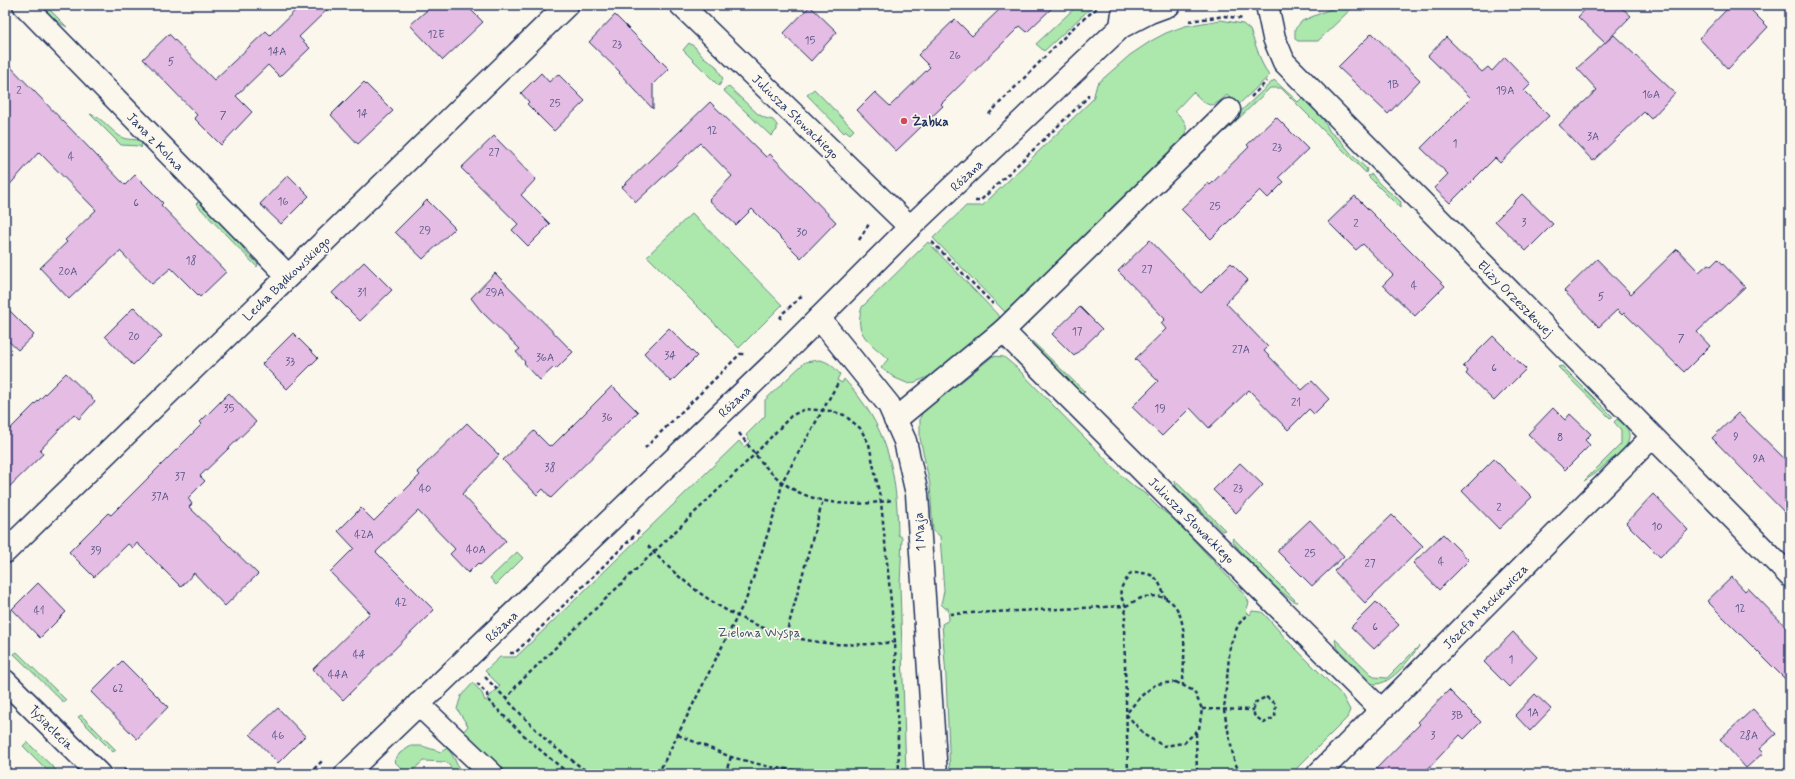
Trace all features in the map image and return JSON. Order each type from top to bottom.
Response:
[{"type":"street","name":"Jana z Kolna","points":[[24,5],[288,276]]},
{"type":"street","name":"Lecha Bądkowskiego","points":[[5,552],[567,5]]},
{"type":"street","name":"Juliusza Słowackiego","points":[[682,5],[919,232]]},
{"type":"street","points":[[1121,27],[1124,5]]},
{"type":"street","name":"Różana","points":[[346,774],[418,704],[461,665],[819,318],[919,232],[1121,27],[1150,12],[1169,5]]},
{"type":"street","name":"Elizy Orzeszkowej","points":[[1267,5],[1274,38],[1284,62],[1790,576]]},
{"type":"street","points":[[895,420],[1007,326],[1229,110]]},
{"type":"street","name":"1 Maja","points":[[819,318],[889,405],[905,441],[917,494],[936,774]]},
{"type":"street","name":"Juliusza Słowackiego","points":[[1007,326],[1382,710]]},
{"type":"street","name":"Józefa Mackiewicza","points":[[1318,774],[1652,437]]},
{"type":"street","name":"Tysiąclecia","points":[[5,681],[99,774]]},
{"type":"street","points":[[418,704],[492,774]]},
{"type":"path","points":[[1188,21],[1225,16],[1242,18],[1246,22]]},
{"type":"path","points":[[1229,110],[1242,106],[1268,80]]},
{"type":"path","points":[[972,201],[980,201],[1088,97],[1089,90]]},
{"type":"path","points":[[919,232],[1007,326]]},
{"type":"path","points":[[658,774],[747,597],[776,507],[782,482],[841,377]]},
{"type":"path","points":[[506,700],[517,685],[653,551],[755,454],[791,416],[805,409],[823,410],[844,414],[860,428],[869,444],[882,502],[895,642],[899,774]]},
{"type":"path","points":[[739,434],[755,454],[782,482],[804,494],[843,504],[869,504],[894,500]]},
{"type":"path","points":[[786,635],[823,500]]},
{"type":"path","points":[[648,546],[672,572],[699,593],[737,617],[759,627],[786,635],[826,643],[861,645],[927,639]]},
{"type":"path","points":[[1128,774],[1124,628],[1126,606],[1120,597],[1120,588],[1130,573],[1147,572],[1158,580],[1166,600]]},
{"type":"path","points":[[925,615],[1126,606],[1144,597],[1162,597],[1178,608],[1184,624],[1182,685]]},
{"type":"path","points":[[1240,774],[1234,760],[1224,710],[1230,646],[1238,625],[1248,613]]},
{"type":"path","points":[[480,672],[548,742],[590,774]]},
{"type":"path","points":[[1176,682],[1194,691],[1202,709],[1199,729],[1196,732],[1184,743],[1164,746],[1146,736],[1126,714],[1140,696],[1156,684],[1176,682]]},
{"type":"path","points":[[487,694],[488,700],[517,730],[548,758],[570,774]]},
{"type":"path","points":[[1266,697],[1276,704],[1275,717],[1264,722],[1254,715],[1254,710],[1254,703],[1266,697]]},
{"type":"path","points":[[1202,709],[1254,710]]},
{"type":"path","points":[[1196,732],[1196,774]]},
{"type":"path","points":[[678,735],[730,757],[770,767],[802,771]]},
{"type":"path","points":[[725,774],[730,757]]},
{"type":"green space","points":[[39,5],[45,5],[67,27],[58,22]]},
{"type":"green space","points":[[1078,5],[1094,5],[1044,51],[1036,44]]},
{"type":"green space","points":[[1340,5],[1355,5],[1318,41],[1298,41],[1295,39],[1295,29],[1302,21]]},
{"type":"green space","points":[[1221,20],[1243,24],[1250,30],[1262,63],[1269,76],[1237,106],[1227,95],[1217,103],[1209,105],[1202,101],[1193,92],[1175,111],[1186,124],[1186,135],[1005,312],[933,238],[966,206],[982,206],[1093,99],[1097,84],[1130,55],[1166,33],[1185,26]]},
{"type":"green space","points":[[689,43],[695,47],[701,55],[716,66],[723,79],[719,86],[683,50]]},
{"type":"green space","points":[[1274,80],[1298,102],[1303,97],[1322,117],[1330,132],[1340,140],[1355,158],[1367,169],[1366,173],[1281,88],[1270,88],[1226,131],[1223,128]]},
{"type":"green space","points":[[729,87],[758,114],[773,120],[777,125],[777,130],[771,136],[723,90]]},
{"type":"green space","points":[[814,89],[854,130],[850,134],[846,131],[844,133],[807,95]]},
{"type":"green space","points":[[90,114],[99,118],[121,137],[142,141],[141,148],[139,146],[121,145]]},
{"type":"green space","points":[[1372,174],[1382,186],[1401,202],[1400,208],[1368,176]]},
{"type":"green space","points":[[201,202],[204,208],[211,211],[233,233],[245,251],[258,264],[257,267],[196,204]]},
{"type":"green space","points":[[692,213],[782,305],[739,348],[647,256]]},
{"type":"green space","points":[[928,242],[1000,317],[969,347],[947,365],[935,373],[909,384],[895,378],[881,368],[888,359],[865,337],[860,325],[860,317],[862,307]]},
{"type":"green space","points":[[1032,341],[1085,392],[1081,394],[1030,347]]},
{"type":"green space","points":[[993,356],[1004,357],[1017,368],[1123,477],[1173,518],[1246,596],[1249,603],[1246,611],[1250,615],[1252,611],[1262,612],[1287,640],[1342,695],[1350,710],[1347,718],[1291,774],[950,774],[942,624],[949,620],[948,608],[945,608],[941,604],[944,591],[940,536],[933,531],[930,485],[920,438],[920,418],[924,409],[945,392],[960,383]]},
{"type":"green space","name":"Zielona Wyspa","points":[[819,360],[828,363],[840,374],[837,380],[842,383],[844,379],[859,397],[871,415],[887,451],[892,470],[898,535],[902,537],[900,586],[906,774],[503,774],[485,757],[463,732],[468,726],[457,709],[461,696],[473,683],[482,693],[485,701],[500,686],[485,671],[500,657],[516,657],[739,441],[744,447],[750,441],[746,435],[765,416],[765,400],[805,362]]},
{"type":"green space","points":[[1562,366],[1613,417],[1611,419],[1558,367]]},
{"type":"green space","points":[[1617,419],[1626,427],[1629,434],[1628,443],[1623,454],[1612,459],[1595,474],[1584,481],[1621,444],[1621,430],[1614,422]]},
{"type":"green space","points":[[1175,481],[1225,530],[1222,531],[1176,487]]},
{"type":"green space","points":[[1233,538],[1297,602],[1286,596],[1246,558],[1232,541]]},
{"type":"green space","points":[[517,552],[523,558],[496,585],[490,578]]},
{"type":"green space","points":[[1335,639],[1374,677],[1387,678],[1419,646],[1398,672],[1384,682],[1377,684],[1370,683],[1367,680],[1341,652],[1335,643]]},
{"type":"green space","points":[[17,652],[66,700],[64,703],[14,654]]},
{"type":"green space","points":[[81,715],[116,750],[113,752],[78,717]]},
{"type":"green space","points":[[27,742],[60,774],[51,774],[23,746]]},
{"type":"green space","points":[[411,746],[422,746],[441,752],[447,748],[463,774],[457,774],[446,762],[423,761],[409,774],[407,774],[394,761],[400,753]]},
{"type":"building","points":[[301,5],[332,5],[299,37],[310,48],[280,77],[268,65],[236,96],[252,112],[221,145],[194,118],[197,115],[143,59],[169,34],[214,80],[266,31],[270,35]]},
{"type":"building","points":[[433,5],[466,5],[483,22],[443,60],[410,25]]},
{"type":"building","points":[[1000,5],[1055,5],[1027,32],[1020,26],[941,104],[943,106],[896,151],[857,110],[875,92],[890,106],[930,67],[918,55],[955,19],[972,36],[1002,7]]},
{"type":"building","points":[[1589,5],[1619,5],[1631,16],[1605,43],[1578,17]]},
{"type":"building","points":[[1731,5],[1746,5],[1768,27],[1728,69],[1699,38]]},
{"type":"building","points":[[810,6],[837,32],[811,61],[783,34]]},
{"type":"building","points":[[615,15],[669,69],[653,84],[653,109],[619,73],[620,72],[589,42]]},
{"type":"building","points":[[1372,33],[1420,80],[1388,114],[1338,67]]},
{"type":"building","points":[[1614,35],[1675,93],[1651,119],[1644,112],[1593,161],[1559,125],[1597,90],[1577,68]]},
{"type":"building","points":[[1446,37],[1482,72],[1488,67],[1492,71],[1505,57],[1531,84],[1524,91],[1549,116],[1500,163],[1495,158],[1450,203],[1434,188],[1448,174],[1421,148],[1471,98],[1428,56]]},
{"type":"building","points":[[5,61],[125,185],[135,175],[163,203],[161,205],[226,272],[200,297],[171,268],[152,284],[120,251],[69,299],[40,268],[67,242],[65,240],[96,210],[39,152],[5,190]]},
{"type":"building","points":[[541,73],[549,82],[558,74],[585,101],[554,131],[527,104],[529,102],[521,93]]},
{"type":"building","points":[[364,82],[393,111],[358,144],[331,115]]},
{"type":"building","points":[[710,102],[766,157],[770,154],[836,222],[801,258],[752,209],[736,225],[709,200],[732,176],[700,143],[636,202],[622,187]]},
{"type":"building","points":[[1276,117],[1308,149],[1279,177],[1284,182],[1268,198],[1260,190],[1211,239],[1181,209],[1208,183],[1210,185],[1249,147],[1247,145]]},
{"type":"building","points":[[494,136],[536,179],[521,195],[550,224],[528,246],[512,230],[518,224],[461,168]]},
{"type":"building","points":[[288,175],[309,196],[281,224],[260,204]]},
{"type":"building","points":[[1522,194],[1553,224],[1526,251],[1495,221]]},
{"type":"building","points":[[1355,196],[1445,286],[1415,316],[1383,285],[1393,275],[1363,244],[1356,250],[1328,222]]},
{"type":"building","points":[[427,200],[455,228],[423,259],[395,232]]},
{"type":"building","points":[[1150,240],[1201,293],[1231,263],[1248,280],[1226,303],[1268,347],[1264,351],[1302,390],[1312,381],[1329,399],[1314,414],[1309,409],[1288,430],[1249,390],[1209,428],[1190,408],[1162,436],[1132,407],[1158,381],[1135,359],[1166,329],[1161,323],[1165,319],[1118,271]]},
{"type":"building","points":[[1677,249],[1699,272],[1708,264],[1711,266],[1718,259],[1745,287],[1697,332],[1710,346],[1684,372],[1624,313],[1622,315],[1617,310],[1599,327],[1564,291],[1597,259],[1631,294]]},
{"type":"building","points":[[364,262],[392,290],[360,321],[332,293]]},
{"type":"building","points":[[495,273],[573,352],[556,369],[554,367],[540,380],[516,352],[520,349],[481,311],[471,298]]},
{"type":"building","points":[[5,306],[34,335],[18,350],[5,338]]},
{"type":"building","points":[[134,307],[162,336],[133,365],[105,336]]},
{"type":"building","points":[[1080,307],[1102,329],[1074,356],[1052,334]]},
{"type":"building","points":[[669,328],[697,356],[671,382],[644,353]]},
{"type":"building","points":[[293,333],[318,358],[287,389],[262,364]]},
{"type":"building","points":[[1493,336],[1526,369],[1494,401],[1466,374],[1468,371],[1463,366]]},
{"type":"building","points":[[66,373],[95,401],[79,419],[74,414],[40,450],[43,454],[5,491],[5,434]]},
{"type":"building","points":[[612,386],[638,412],[551,498],[543,489],[537,495],[503,460],[534,431],[549,446],[552,446]]},
{"type":"building","points":[[229,393],[256,422],[200,476],[205,481],[188,498],[192,504],[189,507],[258,574],[225,606],[194,573],[181,587],[137,543],[133,548],[128,544],[94,577],[69,552],[108,513],[111,515],[202,424],[200,422]]},
{"type":"building","points":[[1553,408],[1565,420],[1570,414],[1591,434],[1585,440],[1590,445],[1565,470],[1528,434]]},
{"type":"building","points":[[1738,413],[1790,464],[1790,518],[1712,438]]},
{"type":"building","points":[[467,423],[499,455],[462,494],[506,541],[480,565],[478,563],[468,573],[450,554],[455,549],[418,511],[376,552],[434,610],[343,700],[313,669],[370,613],[330,572],[354,548],[338,531],[361,508],[374,521],[420,475],[417,472]]},
{"type":"building","points":[[1494,459],[1532,497],[1499,529],[1462,491]]},
{"type":"building","points":[[1240,463],[1263,485],[1236,513],[1213,490]]},
{"type":"building","points":[[1653,494],[1688,530],[1660,557],[1626,523]]},
{"type":"building","points":[[1392,515],[1423,546],[1365,603],[1334,571]]},
{"type":"building","points":[[1310,520],[1344,556],[1312,586],[1277,551]]},
{"type":"building","points":[[1443,534],[1469,560],[1439,590],[1413,563]]},
{"type":"building","points":[[1732,577],[1745,591],[1748,588],[1790,631],[1790,684],[1707,601]]},
{"type":"building","points":[[38,583],[66,612],[40,638],[12,609]]},
{"type":"building","points":[[1376,602],[1399,625],[1374,649],[1351,627]]},
{"type":"building","points":[[1513,632],[1537,657],[1509,687],[1484,662]]},
{"type":"building","points":[[122,661],[168,707],[137,739],[91,692]]},
{"type":"building","points":[[1449,690],[1481,722],[1464,739],[1460,735],[1423,774],[1371,774],[1420,724],[1418,722]]},
{"type":"building","points":[[1535,694],[1551,709],[1530,731],[1515,715]]},
{"type":"building","points":[[278,708],[305,736],[278,763],[250,734]]},
{"type":"building","points":[[1753,709],[1776,734],[1759,749],[1763,753],[1746,768],[1720,739]]},
{"type":"place","name":"Żabka","points":[[904,121]]}]
